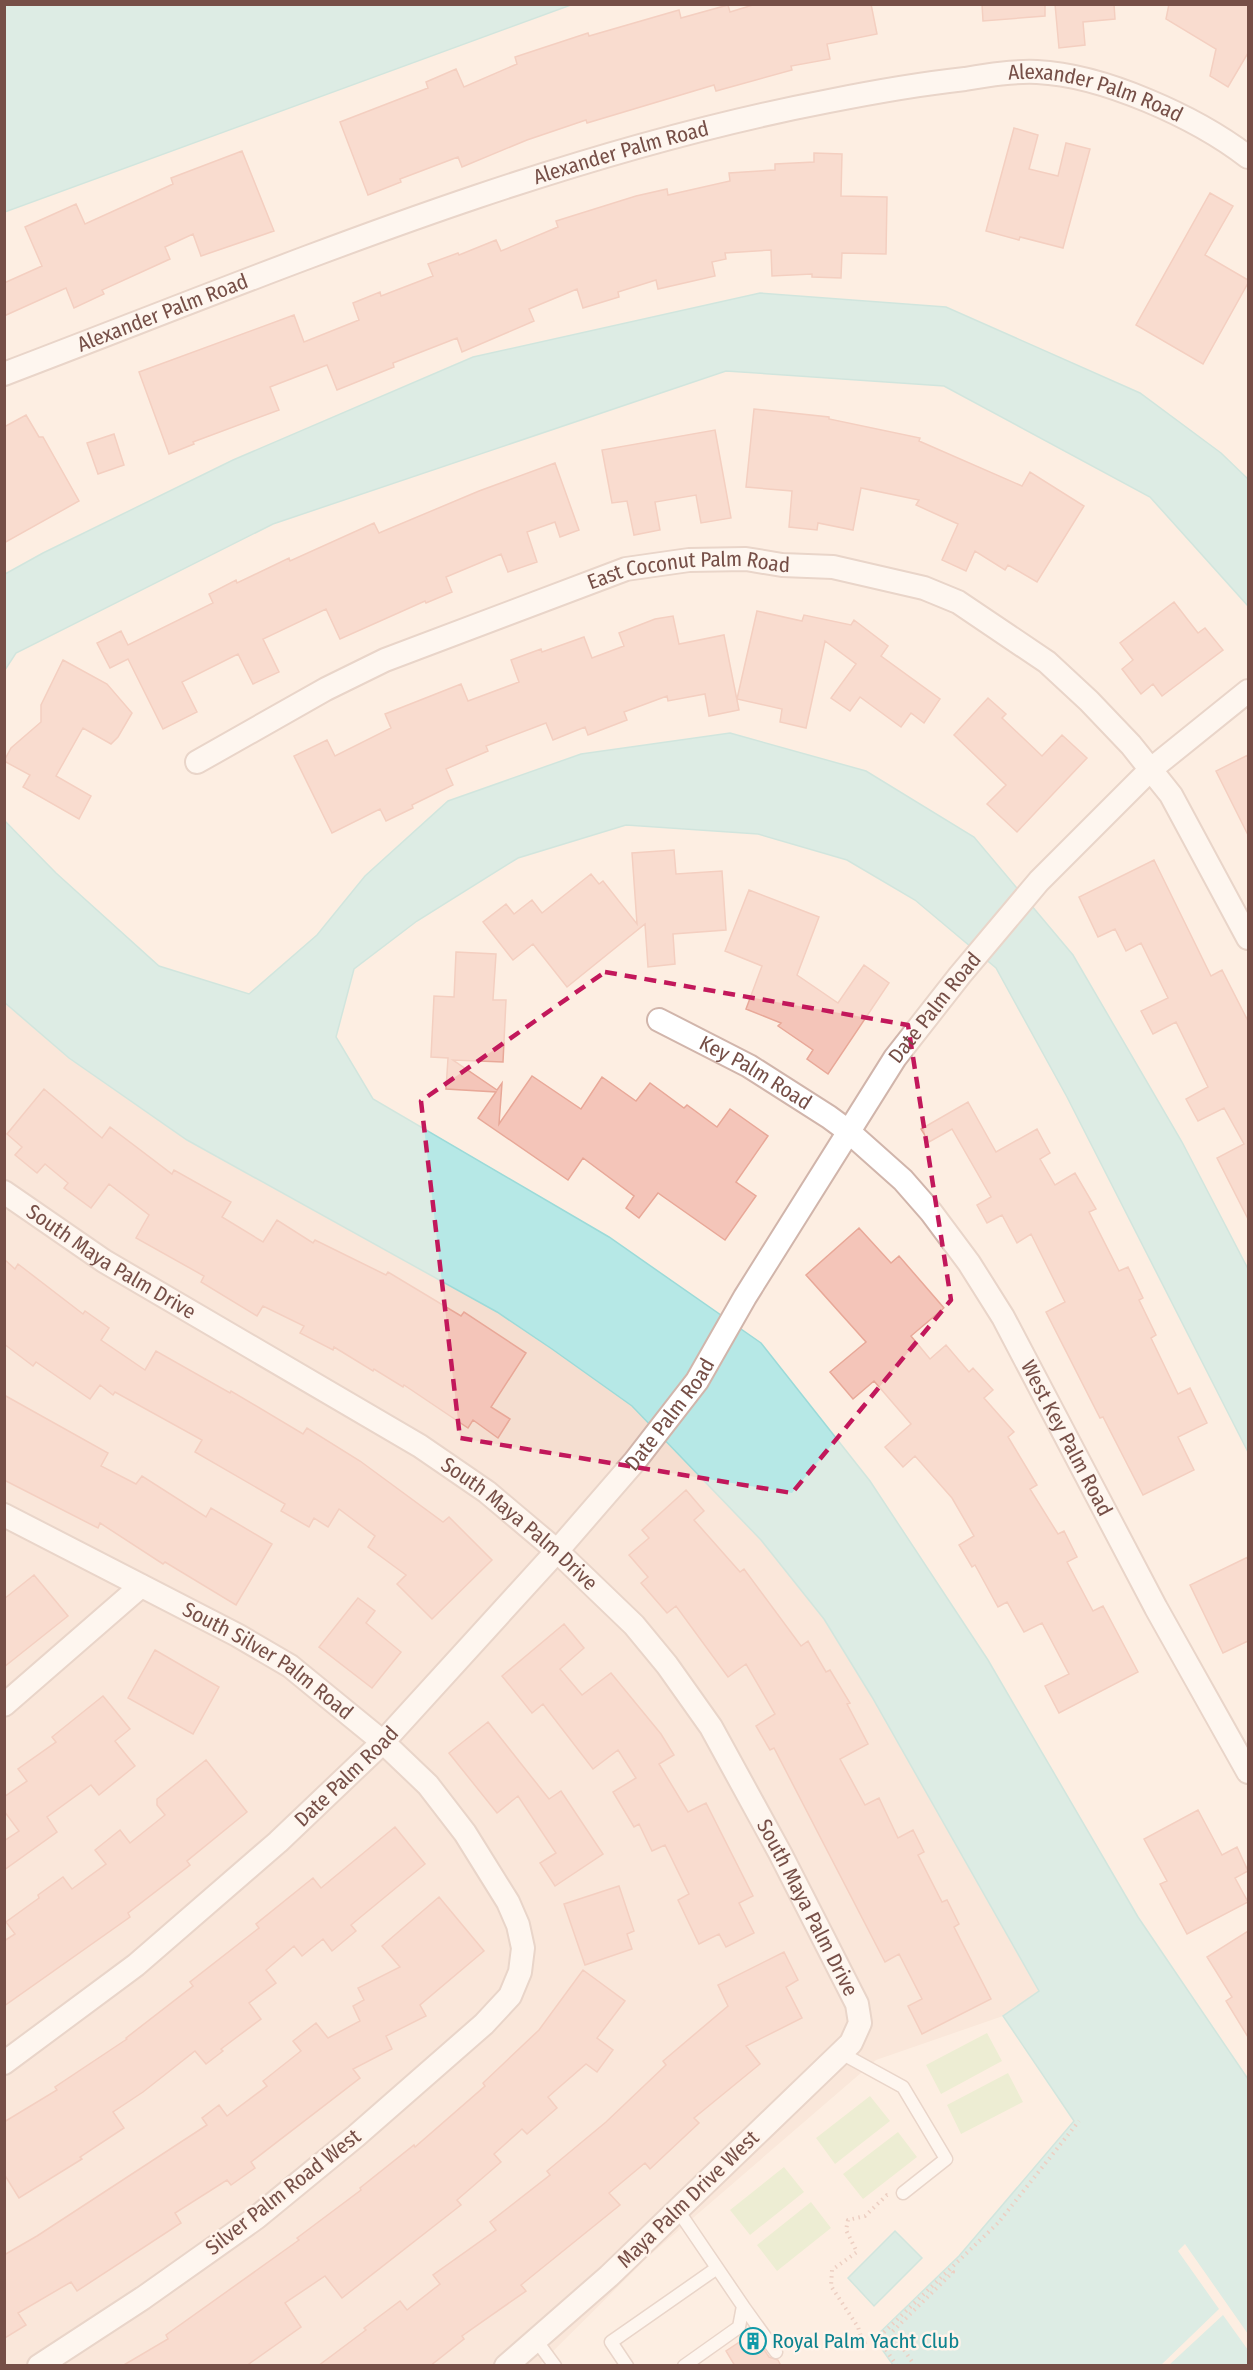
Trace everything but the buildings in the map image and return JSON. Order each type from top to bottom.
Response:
[{"type":"street","name":"Alexander Palm Road","points":[[4,374],[453,203],[606,157],[767,114],[907,86],[1038,72],[1083,80],[1126,92],[1168,109],[1208,130],[1248,157]]},
{"type":"street","name":"East Coconut Palm Road","points":[[197,762],[326,689],[385,660],[626,569],[689,560],[746,559],[782,565],[833,567],[924,588],[958,602],[1047,662],[1089,700],[1131,745],[1171,795],[1248,938]]},
{"type":"street","name":"Date Palm Road","points":[[4,2063],[136,1965],[211,1902],[383,1742],[557,1551],[635,1461],[697,1381],[745,1297],[895,1058],[960,975],[1039,880],[1150,770],[1248,690]]},
{"type":"street","name":"Key Palm Road","points":[[659,1020],[749,1066],[848,1131]]},
{"type":"street","name":"West Key Palm Road","points":[[848,1131],[903,1180],[957,1246],[981,1281],[1003,1317],[1156,1608],[1248,1772]]},
{"type":"street","name":"South Maya Palm Drive","points":[[4,1192],[104,1261],[420,1446],[487,1492],[557,1551],[634,1625],[667,1665],[711,1727],[780,1853],[856,2004],[860,2023]]},
{"type":"street","name":"South Silver Palm Road","points":[[4,1515],[237,1635],[290,1666],[383,1742],[434,1793],[465,1833],[508,1902],[518,1925],[523,1948],[520,1972],[510,1996]]},
{"type":"street","points":[[4,1705],[141,1586]]},
{"type":"street","name":"Silver Palm Road West","points":[[39,2366],[143,2298],[256,2218],[373,2121],[484,2024],[510,1996]]},
{"type":"street","name":"Maya Palm Drive West","points":[[506,2366],[609,2276],[841,2053],[851,2043],[860,2023]]},
{"type":"lane","points":[[841,2053],[903,2087],[946,2159],[903,2193]]},
{"type":"lane","points":[[677,2209],[776,2352]]},
{"type":"lane","points":[[627,2366],[611,2342],[717,2268]]},
{"type":"lane","points":[[684,2366],[739,2327],[743,2306]]},
{"type":"lane","points":[[536,2340],[555,2366]]},
{"type":"path","points":[[903,2193],[887,2195],[865,2216],[848,2220],[846,2230],[857,2252],[832,2270],[831,2286],[858,2327],[863,2343],[878,2338],[998,2223],[1079,2121]]},
{"type":"path","points":[[915,2366],[892,2332],[953,2272],[950,2269]]},
{"type":"path","points":[[878,2338],[897,2366]]},
{"type":"highlighted area","points":[[605,972],[908,1025],[951,1300],[792,1493],[460,1438],[421,1101]]},
{"type":"shaded area","points":[[4,1002],[69,1058],[187,1140],[497,1312],[632,1406],[761,1540],[824,1619],[872,1697],[1039,1991],[1003,2016],[876,2060],[650,2255],[539,2365],[5,2365]]},
{"type":"green space","points":[[987,2033],[1002,2061],[941,2094],[926,2065]]},
{"type":"green space","points":[[1008,2073],[1023,2102],[961,2134],[947,2105]]},
{"type":"green space","points":[[870,2096],[890,2121],[835,2164],[816,2138]]},
{"type":"green space","points":[[898,2132],[917,2157],[863,2199],[843,2174]]},
{"type":"green space","points":[[784,2167],[804,2192],[750,2235],[730,2210]]},
{"type":"green space","points":[[811,2202],[831,2228],[777,2271],[757,2245]]},
{"type":"water","points":[[5,4],[571,4],[571,5],[5,212]]},
{"type":"water","points":[[760,293],[946,307],[1140,393],[1221,453],[1248,479],[1248,606],[1150,497],[944,386],[726,371],[273,524],[16,653],[5,670],[5,574],[43,553],[233,460],[473,357]]},
{"type":"water","points":[[730,733],[866,771],[974,837],[1073,955],[1182,1142],[1248,1269],[1248,1452],[1067,1097],[996,968],[915,900],[847,860],[758,834],[626,825],[518,858],[417,921],[354,969],[336,1037],[373,1099],[609,1237],[761,1343],[870,1481],[988,1660],[1138,1917],[1248,2079],[1248,2365],[893,2365],[874,2338],[959,2256],[1074,2121],[1003,2016],[1039,1991],[872,1697],[824,1619],[761,1540],[632,1406],[497,1312],[187,1140],[69,1058],[4,1002],[4,820],[56,873],[159,966],[249,994],[317,935],[365,876],[448,801],[581,754]]},
{"type":"water","points":[[895,2231],[922,2258],[874,2306],[848,2278]]},
{"type":"pier","points":[[1185,2244],[1248,2334],[1248,2350],[1223,2315],[1169,2365],[1161,2365],[1219,2309],[1178,2251]]},
{"type":"place","name":"Royal Palm Yacht Club","points":[[753,2341]]}]
